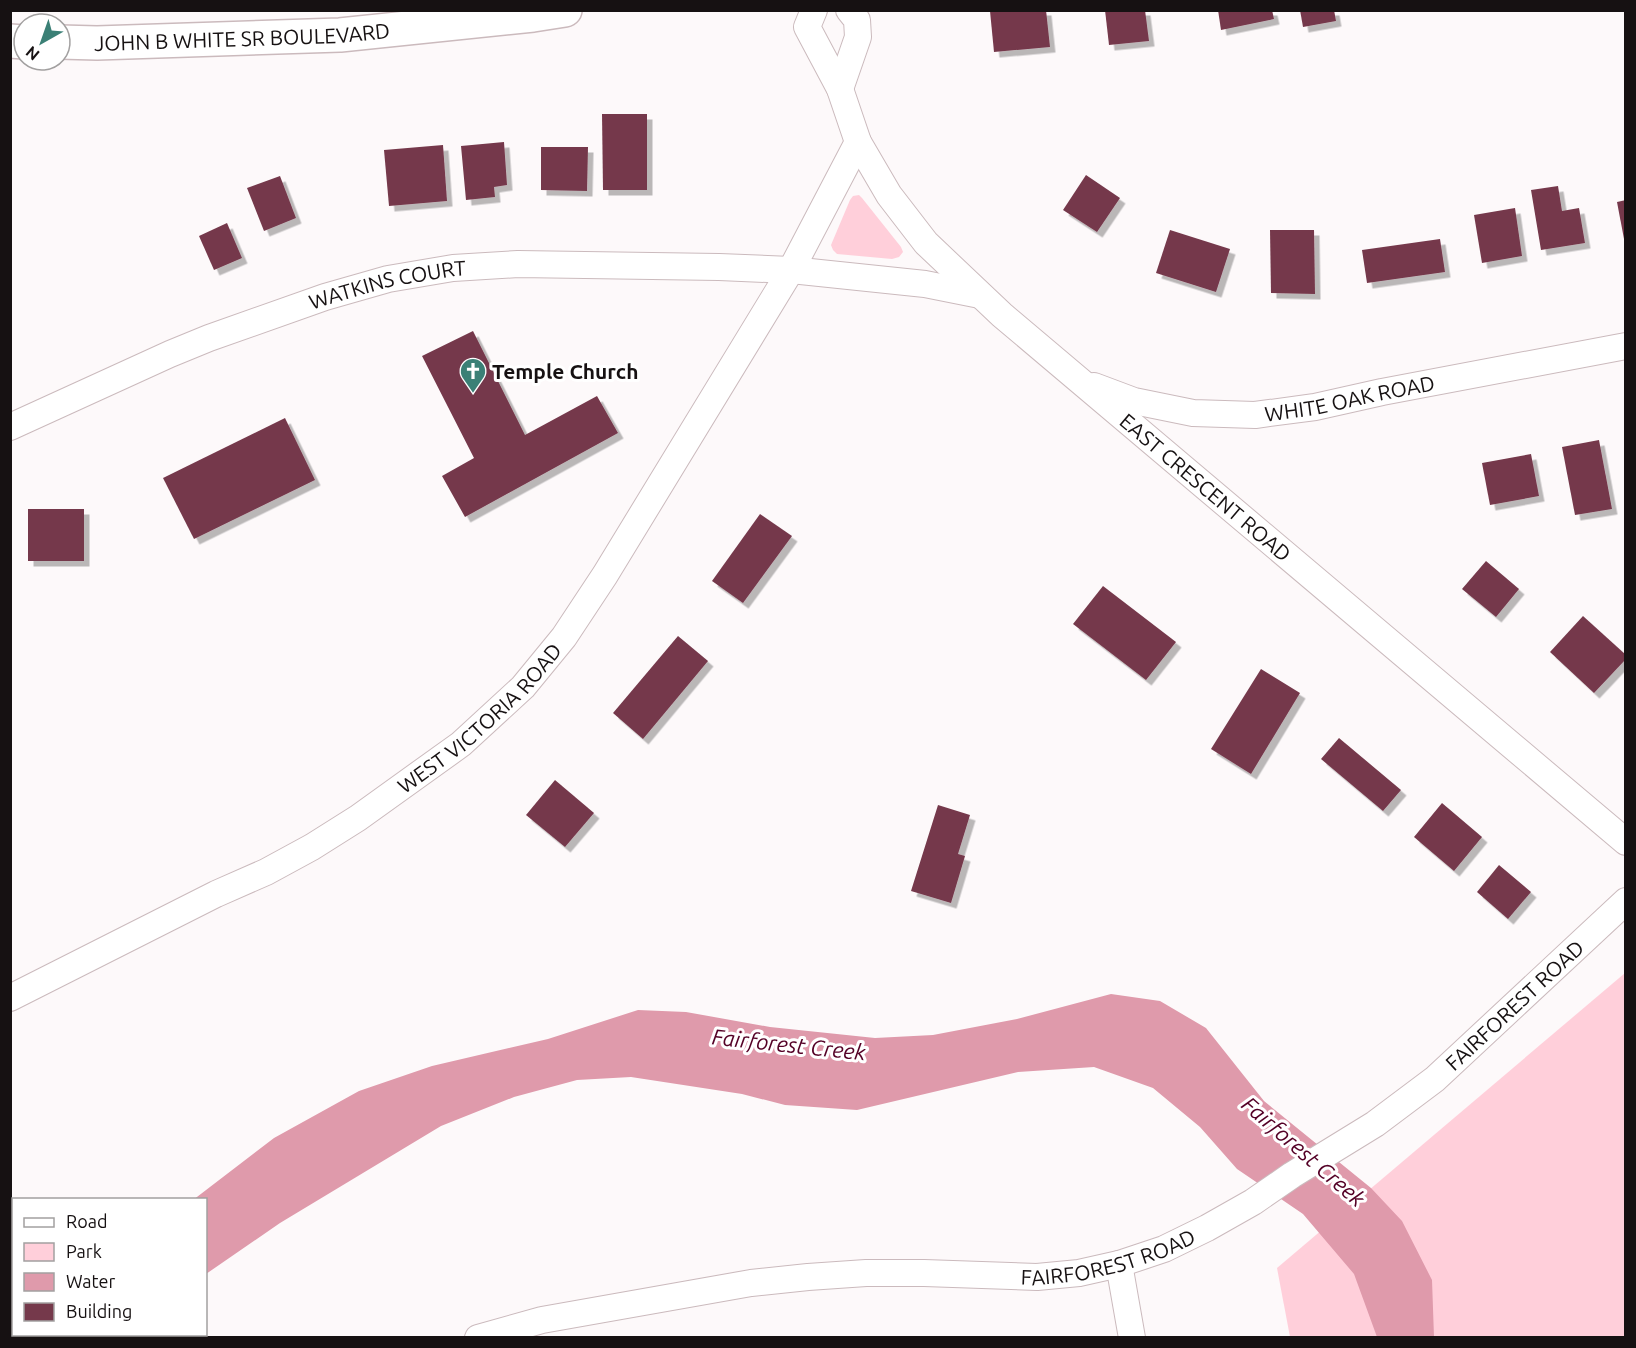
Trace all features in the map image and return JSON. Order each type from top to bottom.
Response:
[{"type":"main road","name":"JOHN B WHITE SR BOULEVARD","points":[[72,42],[340,35],[565,10]]},
{"type":"street","name":"EAST CRESCENT ROAD","points":[[814,10],[807,27],[840,89],[858,142],[889,195],[926,243],[1002,315],[1626,842]]},
{"type":"street","points":[[840,89],[858,37],[857,20],[849,10]]},
{"type":"street","name":"WEST VICTORIA ROAD","points":[[10,998],[312,847],[358,818],[461,744],[523,687],[564,637],[605,575],[791,270],[858,142]]},
{"type":"street","name":"WATKINS COURT","points":[[10,427],[209,338],[325,297],[388,279],[453,268],[518,264],[791,270]]},
{"type":"street","points":[[791,270],[925,284],[981,295]]},
{"type":"street","name":"WHITE OAK ROAD","points":[[1077,379],[1134,401],[1193,413],[1255,415],[1315,407],[1382,392],[1626,346]]},
{"type":"street","name":"FAIRFOREST ROAD","points":[[478,1338],[542,1320],[763,1282],[866,1273],[1037,1277],[1079,1273],[1119,1264],[1164,1249],[1253,1202],[1375,1124],[1435,1079],[1626,901]]},
{"type":"street","points":[[1119,1264],[1132,1338]]},
{"type":"green space","points":[[859,195],[901,247],[903,252],[899,257],[892,259],[837,254],[833,250],[831,245],[850,200],[853,196]]},
{"type":"green space","points":[[1625,973],[1625,1337],[1290,1337],[1277,1268]]},
{"type":"water","name":"Fairforest Creek","points":[[1111,994],[1160,1001],[1206,1028],[1264,1101],[1371,1188],[1402,1221],[1432,1280],[1434,1337],[1377,1337],[1354,1274],[1303,1214],[1237,1169],[1200,1127],[1153,1088],[1094,1067],[1018,1072],[857,1110],[785,1105],[742,1094],[631,1077],[577,1080],[514,1097],[441,1126],[280,1223],[207,1273],[207,1198],[196,1198],[274,1138],[359,1091],[432,1066],[548,1039],[638,1010],[686,1012],[770,1027],[875,1038],[933,1035],[1017,1019]]},
{"type":"water","points":[[33,1336],[126,1336],[124,1338]]},
{"type":"building","points":[[1046,10],[1050,47],[994,52],[990,11]]},
{"type":"building","points":[[1105,10],[1145,10],[1149,41],[1109,45]]},
{"type":"building","points":[[1218,10],[1272,10],[1274,19],[1221,30]]},
{"type":"building","points":[[1300,10],[1334,10],[1336,21],[1303,27]]},
{"type":"building","points":[[602,114],[647,114],[647,190],[603,190]]},
{"type":"building","points":[[504,142],[507,185],[494,187],[495,197],[466,200],[461,146]]},
{"type":"building","points":[[443,145],[447,201],[389,206],[384,150]]},
{"type":"building","points":[[541,147],[588,147],[587,191],[541,190]]},
{"type":"building","points":[[1086,175],[1120,198],[1097,232],[1063,210]]},
{"type":"building","points":[[280,176],[296,218],[264,231],[247,188]]},
{"type":"building","points":[[1558,186],[1562,211],[1579,208],[1585,243],[1541,250],[1531,190]]},
{"type":"building","points":[[1626,200],[1626,239],[1624,239],[1617,202]]},
{"type":"building","points":[[1515,208],[1522,256],[1482,263],[1474,215]]},
{"type":"building","points":[[227,223],[242,258],[214,270],[199,236]]},
{"type":"building","points":[[1170,230],[1230,249],[1216,292],[1156,273]]},
{"type":"building","points":[[1270,230],[1314,230],[1315,294],[1271,293]]},
{"type":"building","points":[[1440,239],[1445,272],[1367,283],[1362,250]]},
{"type":"building","points":[[473,331],[525,435],[597,396],[618,433],[465,517],[442,476],[474,458],[422,356]]},
{"type":"building","points":[[285,418],[315,480],[194,539],[163,478]]},
{"type":"building","points":[[1599,440],[1612,509],[1575,515],[1562,447]]},
{"type":"building","points":[[1531,454],[1539,496],[1490,505],[1482,463]]},
{"type":"building","points":[[28,509],[84,509],[84,561],[28,561]]},
{"type":"building","points":[[760,514],[792,536],[743,603],[712,581]]},
{"type":"building","points":[[1486,561],[1519,589],[1496,617],[1462,589]]},
{"type":"building","points":[[1103,586],[1176,642],[1146,680],[1073,624]]},
{"type":"building","points":[[1583,616],[1626,655],[1626,659],[1594,693],[1550,652]]},
{"type":"building","points":[[678,636],[708,661],[643,739],[613,713]]},
{"type":"building","points":[[1261,669],[1300,693],[1251,774],[1211,749]]},
{"type":"building","points":[[1339,738],[1401,790],[1383,811],[1321,759]]},
{"type":"building","points":[[555,780],[594,813],[565,847],[526,815]]},
{"type":"building","points":[[1442,803],[1482,837],[1454,871],[1414,837]]},
{"type":"building","points":[[938,805],[970,815],[958,854],[965,856],[951,903],[911,891]]},
{"type":"building","points":[[1499,865],[1531,892],[1508,919],[1477,892]]},
{"type":"place","name":"Temple Church","points":[[473,394]]}]
